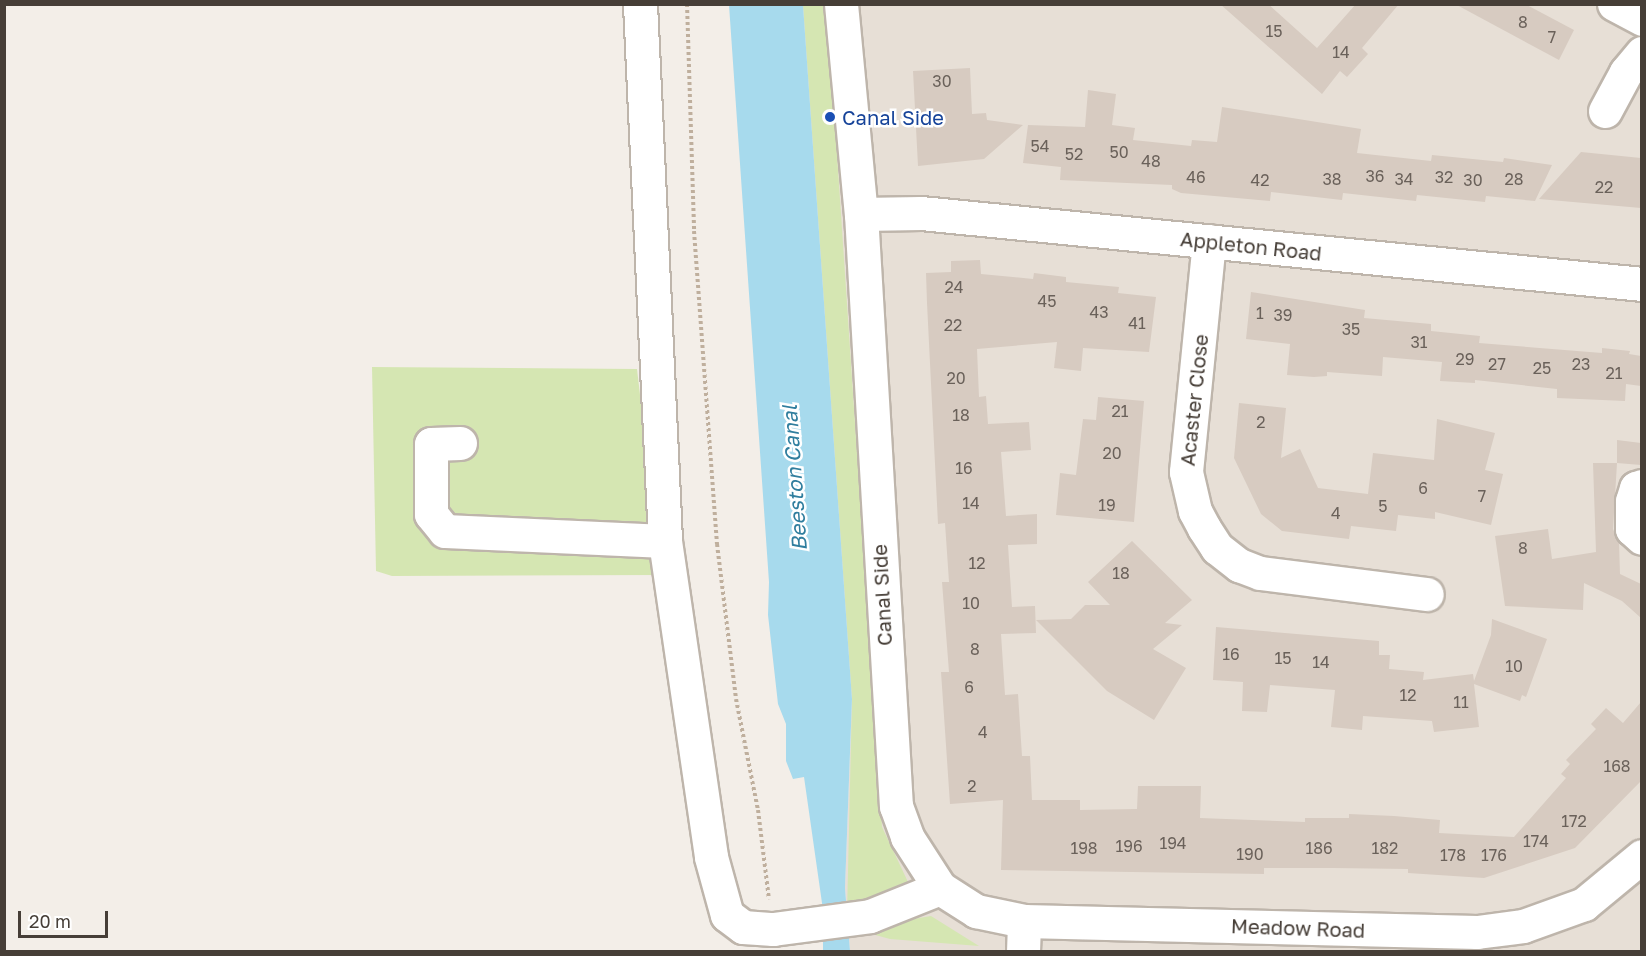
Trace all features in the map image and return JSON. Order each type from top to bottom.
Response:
[{"type":"street","points":[[640,4],[665,541],[711,857],[727,915],[743,927],[780,936],[870,916],[940,888]]},
{"type":"street","name":"Canal Side","points":[[841,4],[861,214],[896,806],[907,837],[940,888]]},
{"type":"street","points":[[1614,4],[1641,19]]},
{"type":"street","points":[[1605,111],[1638,57]]},
{"type":"street","name":"Appleton Road","points":[[861,214],[921,213],[1641,285]]},
{"type":"street","name":"Acaster Close","points":[[1209,241],[1186,472],[1195,511],[1204,528],[1217,548],[1239,565],[1260,573],[1427,594]]},
{"type":"street","points":[[460,443],[431,444],[431,514],[445,531],[665,541]]},
{"type":"street","points":[[1641,486],[1636,488],[1632,501],[1632,529],[1641,538]]},
{"type":"street","name":"Meadow Road","points":[[940,888],[976,911],[1023,936],[1279,940],[1477,932],[1526,939],[1597,897],[1641,856]]},
{"type":"path","points":[[687,4],[694,231],[717,544],[736,699],[780,936]]},
{"type":"shaded area","points":[[803,4],[1641,5],[1641,951],[850,951],[845,888],[852,699]]},
{"type":"green space","points":[[803,5],[827,5],[882,827],[908,882],[847,914],[852,699]]},
{"type":"green space","points":[[372,367],[637,369],[661,575],[392,576],[376,571]]},
{"type":"green space","points":[[931,916],[979,946],[890,939],[868,933],[890,923]]},
{"type":"water","name":"Beeston Canal","points":[[729,5],[803,5],[852,699],[845,888],[850,951],[823,951],[823,910],[804,777],[793,779],[786,761],[786,724],[778,704],[768,615],[769,582]]},
{"type":"building","points":[[1220,4],[1268,4],[1317,48],[1356,4],[1399,4],[1362,48],[1368,54],[1347,77],[1340,71],[1322,94]]},
{"type":"building","points":[[1455,4],[1525,4],[1574,30],[1559,60]]},
{"type":"building","points":[[970,68],[972,114],[986,113],[987,120],[1023,125],[984,159],[918,166],[913,71]]},
{"type":"building","points":[[1088,90],[1116,94],[1112,125],[1135,128],[1133,140],[1191,146],[1192,140],[1217,142],[1222,107],[1361,129],[1357,153],[1431,161],[1432,155],[1503,162],[1504,158],[1552,165],[1535,201],[1486,196],[1485,202],[1417,195],[1416,201],[1343,193],[1342,200],[1271,192],[1270,201],[1181,193],[1172,189],[1172,185],[1060,180],[1061,167],[1023,163],[1028,125],[1085,127]]},
{"type":"building","points":[[1581,152],[1641,158],[1641,208],[1539,199]]},
{"type":"building","points":[[980,260],[981,274],[1033,279],[1034,273],[1066,277],[1066,282],[1119,287],[1118,293],[1156,297],[1149,352],[1083,348],[1081,371],[1054,368],[1057,342],[977,349],[979,397],[986,396],[988,424],[1029,422],[1031,450],[1001,452],[1006,516],[1037,514],[1037,544],[1008,545],[1012,607],[1035,606],[1036,633],[1001,634],[1005,695],[1018,694],[1022,756],[1030,756],[1032,800],[1080,800],[1080,810],[1137,809],[1138,786],[1201,786],[1200,818],[1305,822],[1305,818],[1349,818],[1349,814],[1394,816],[1440,820],[1439,833],[1514,837],[1566,778],[1561,774],[1570,764],[1566,760],[1596,729],[1591,724],[1606,708],[1623,723],[1641,702],[1641,781],[1575,848],[1484,878],[1408,873],[1408,869],[1264,868],[1264,874],[1001,870],[1003,800],[950,804],[941,672],[949,672],[942,582],[949,582],[945,523],[938,524],[927,303],[926,273],[951,272],[951,261]]},
{"type":"building","points":[[1251,292],[1365,310],[1364,318],[1431,324],[1431,331],[1480,336],[1479,343],[1602,353],[1602,348],[1630,351],[1629,354],[1641,356],[1641,386],[1626,384],[1625,401],[1557,398],[1557,389],[1475,380],[1475,383],[1440,381],[1442,362],[1383,357],[1382,376],[1327,372],[1327,376],[1314,377],[1287,375],[1290,344],[1246,339]]},
{"type":"building","points":[[1098,397],[1144,401],[1134,522],[1056,515],[1060,473],[1076,475],[1083,419],[1096,420]]},
{"type":"building","points":[[1239,403],[1286,408],[1281,458],[1300,449],[1318,488],[1368,494],[1373,453],[1434,460],[1437,419],[1495,433],[1485,470],[1503,474],[1491,525],[1435,512],[1435,519],[1398,515],[1396,531],[1351,526],[1349,539],[1282,531],[1261,514],[1234,458]]},
{"type":"building","points":[[1617,440],[1641,443],[1641,465],[1617,463]]},
{"type":"building","points":[[1593,463],[1617,463],[1613,529],[1619,543],[1620,574],[1641,584],[1641,618],[1622,601],[1584,583],[1583,610],[1505,606],[1495,536],[1548,529],[1552,559],[1596,552]]},
{"type":"building","points":[[1132,541],[1192,600],[1165,623],[1182,625],[1153,649],[1186,668],[1154,720],[1107,691],[1036,620],[1071,619],[1085,605],[1110,605],[1088,582]]},
{"type":"building","points":[[1492,619],[1547,639],[1526,697],[1522,695],[1520,701],[1474,684],[1479,727],[1434,732],[1432,721],[1363,716],[1362,730],[1331,727],[1335,690],[1270,685],[1267,712],[1242,711],[1243,682],[1213,680],[1216,627],[1379,641],[1379,655],[1390,655],[1389,669],[1424,672],[1423,680],[1473,674],[1474,681],[1491,635]]},
{"type":"place","name":"Canal Side","points":[[830,117]]}]
